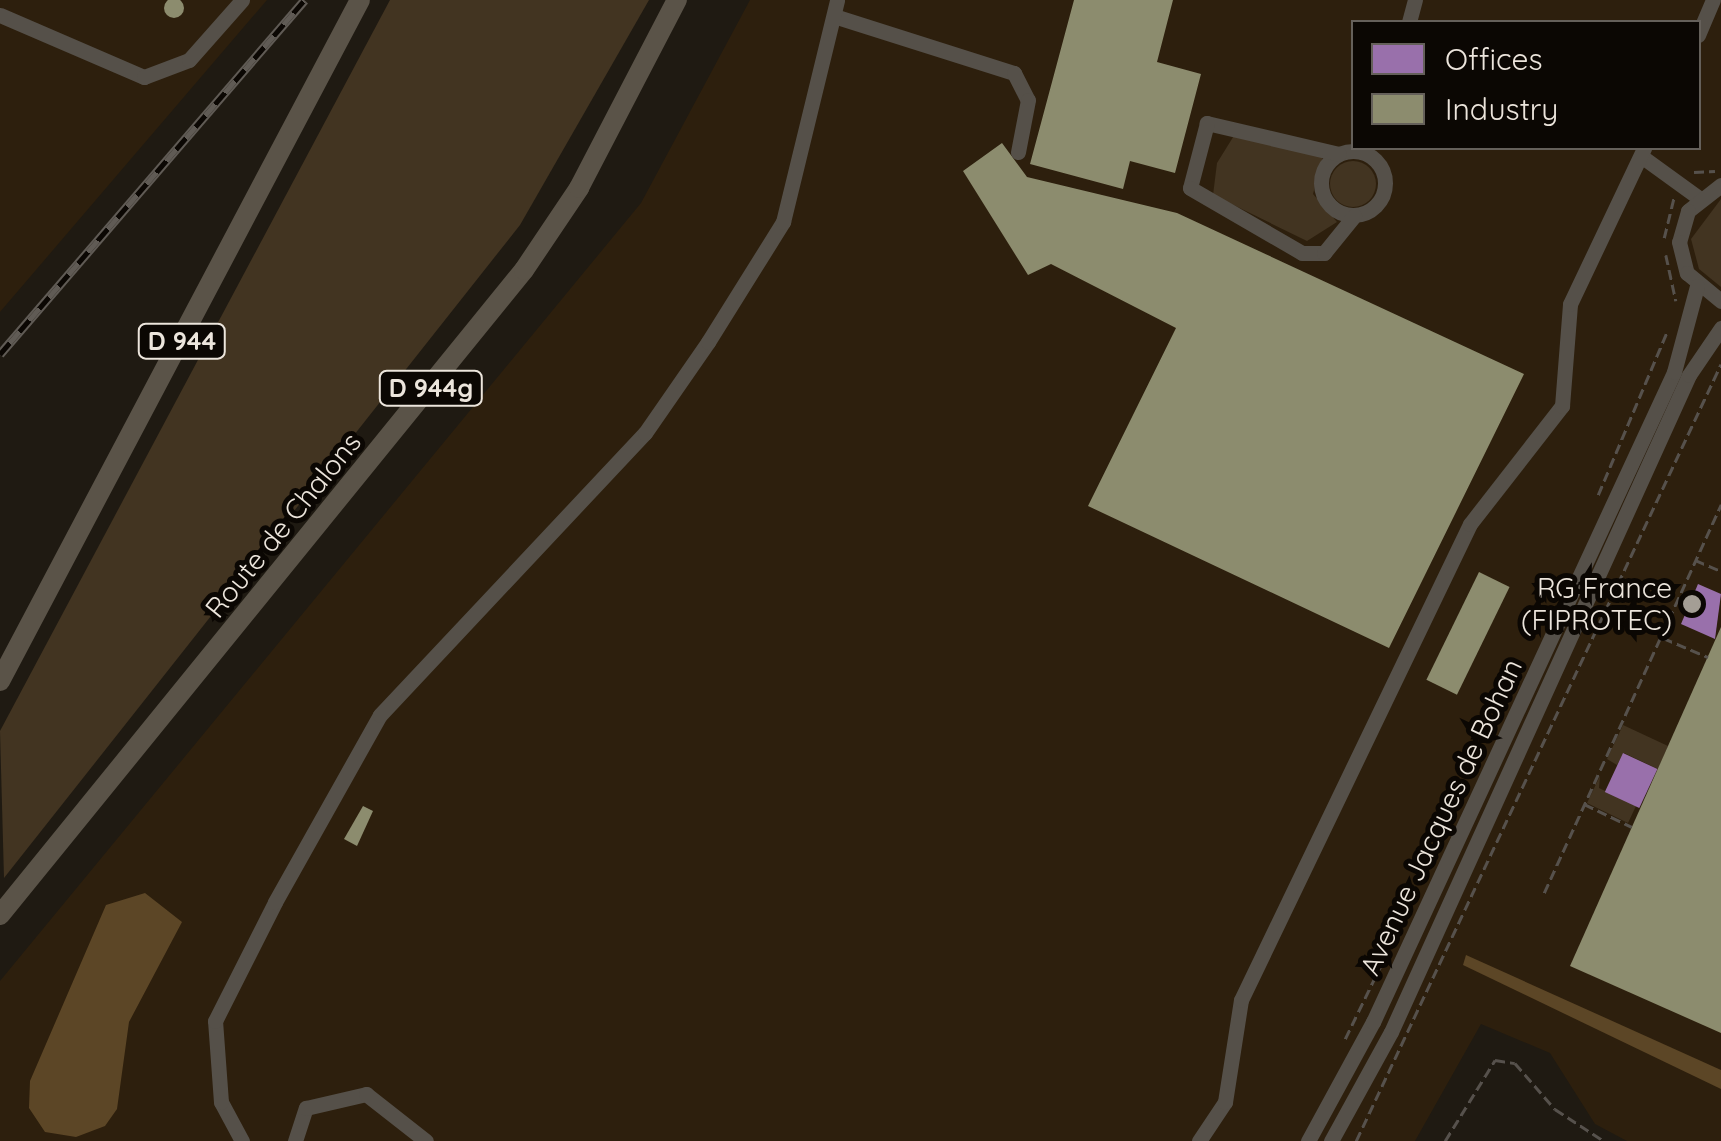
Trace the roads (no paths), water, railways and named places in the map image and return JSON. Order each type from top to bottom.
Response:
[{"type":"main road","name":"D 944","points":[[0,681],[360,0]]},
{"type":"main road","name":"Route de Chalons","points":[[0,915],[524,270],[579,188],[677,0]]},
{"type":"street","points":[[10,0],[1,16],[144,77],[189,60],[242,0]]},
{"type":"street","points":[[1701,28],[1713,0]]},
{"type":"street","points":[[242,1141],[221,1102],[215,1020],[275,902],[380,714],[645,433],[717,327],[782,222],[836,8],[1014,73],[1028,100],[1018,152]]},
{"type":"street","points":[[1207,123],[1339,154],[1374,152],[1382,196],[1354,216],[1324,253],[1302,254],[1190,188],[1207,123]]},
{"type":"street","points":[[1199,1141],[1224,1102],[1241,1000],[1470,524],[1562,406],[1570,304],[1642,152],[1698,198]]},
{"type":"street","points":[[1339,154],[1324,170],[1322,191],[1333,209],[1354,216]]},
{"type":"street","points":[[1721,186],[1698,198],[1679,242],[1697,286],[1721,301]]},
{"type":"street","name":"Avenue Jacques de Bohan","points":[[1308,1141],[1374,1022],[1674,372],[1697,286]]},
{"type":"street","name":"Avenue Jacques de Bohan","points":[[1331,1141],[1391,1032],[1690,375],[1721,328]]},
{"type":"street","points":[[295,1141],[306,1108],[366,1094],[426,1141]]},
{"type":"railway","points":[[0,354],[304,0]]},
{"type":"place","name":"RG France (FIPROTEC)","points":[[1692,604]]}]
